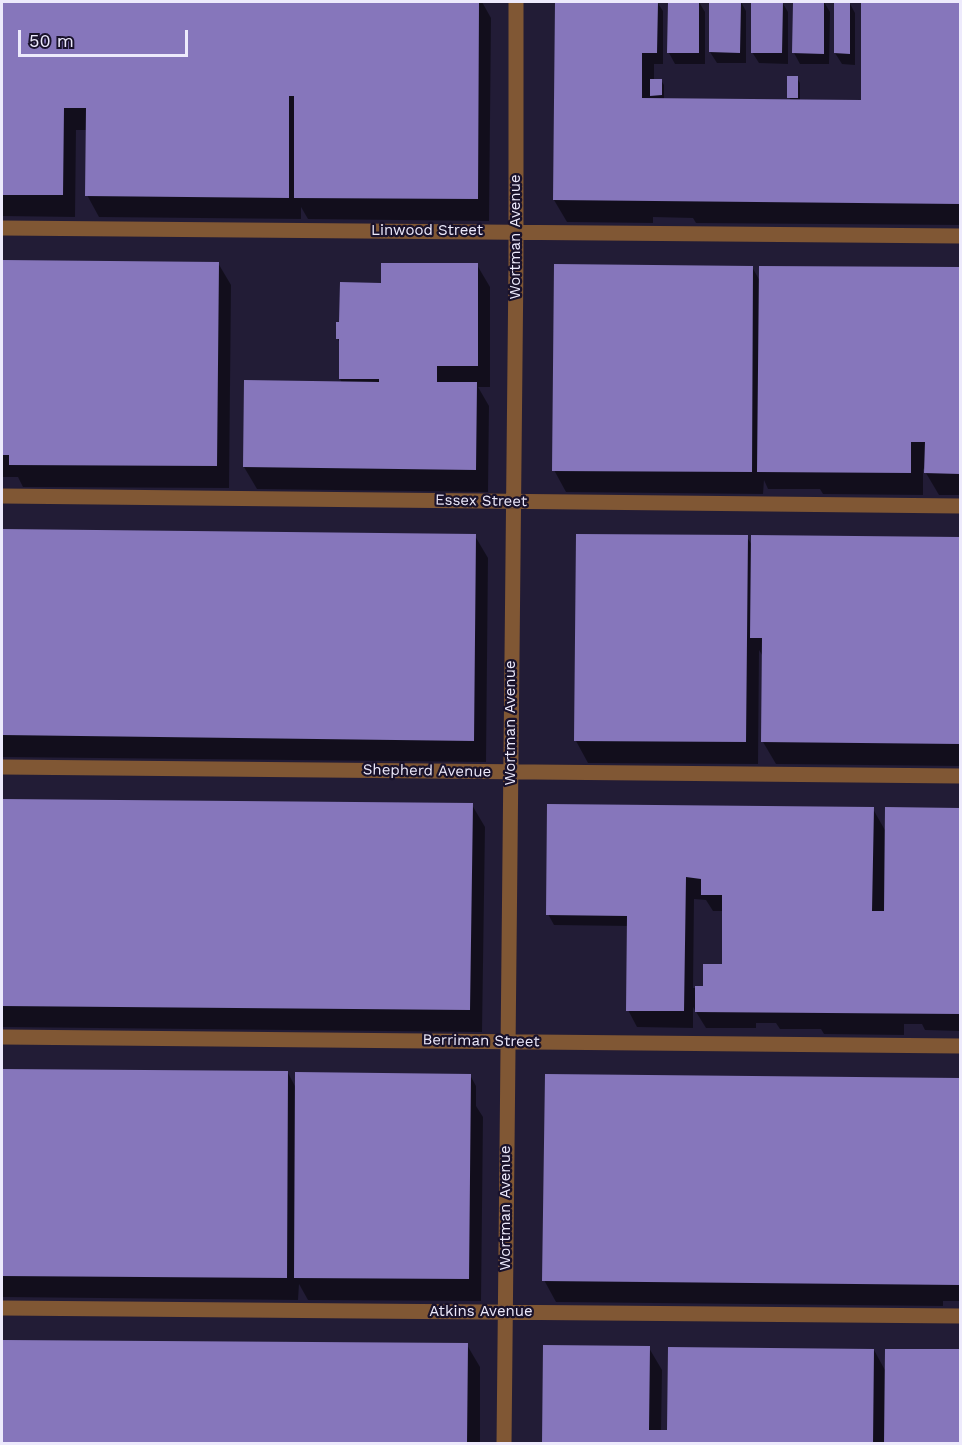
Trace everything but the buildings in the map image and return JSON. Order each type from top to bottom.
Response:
[{"type":"street","name":"Wortman Avenue","points":[[504,1443],[516,232],[516,2]]},
{"type":"street","name":"Linwood Street","points":[[2,228],[960,236]]},
{"type":"street","name":"Essex Street","points":[[2,496],[960,506]]},
{"type":"street","name":"Shepherd Avenue","points":[[2,767],[960,776]]},
{"type":"street","name":"Berriman Street","points":[[2,1037],[960,1046]]},
{"type":"street","name":"Atkins Avenue","points":[[2,1308],[960,1316]]}]
